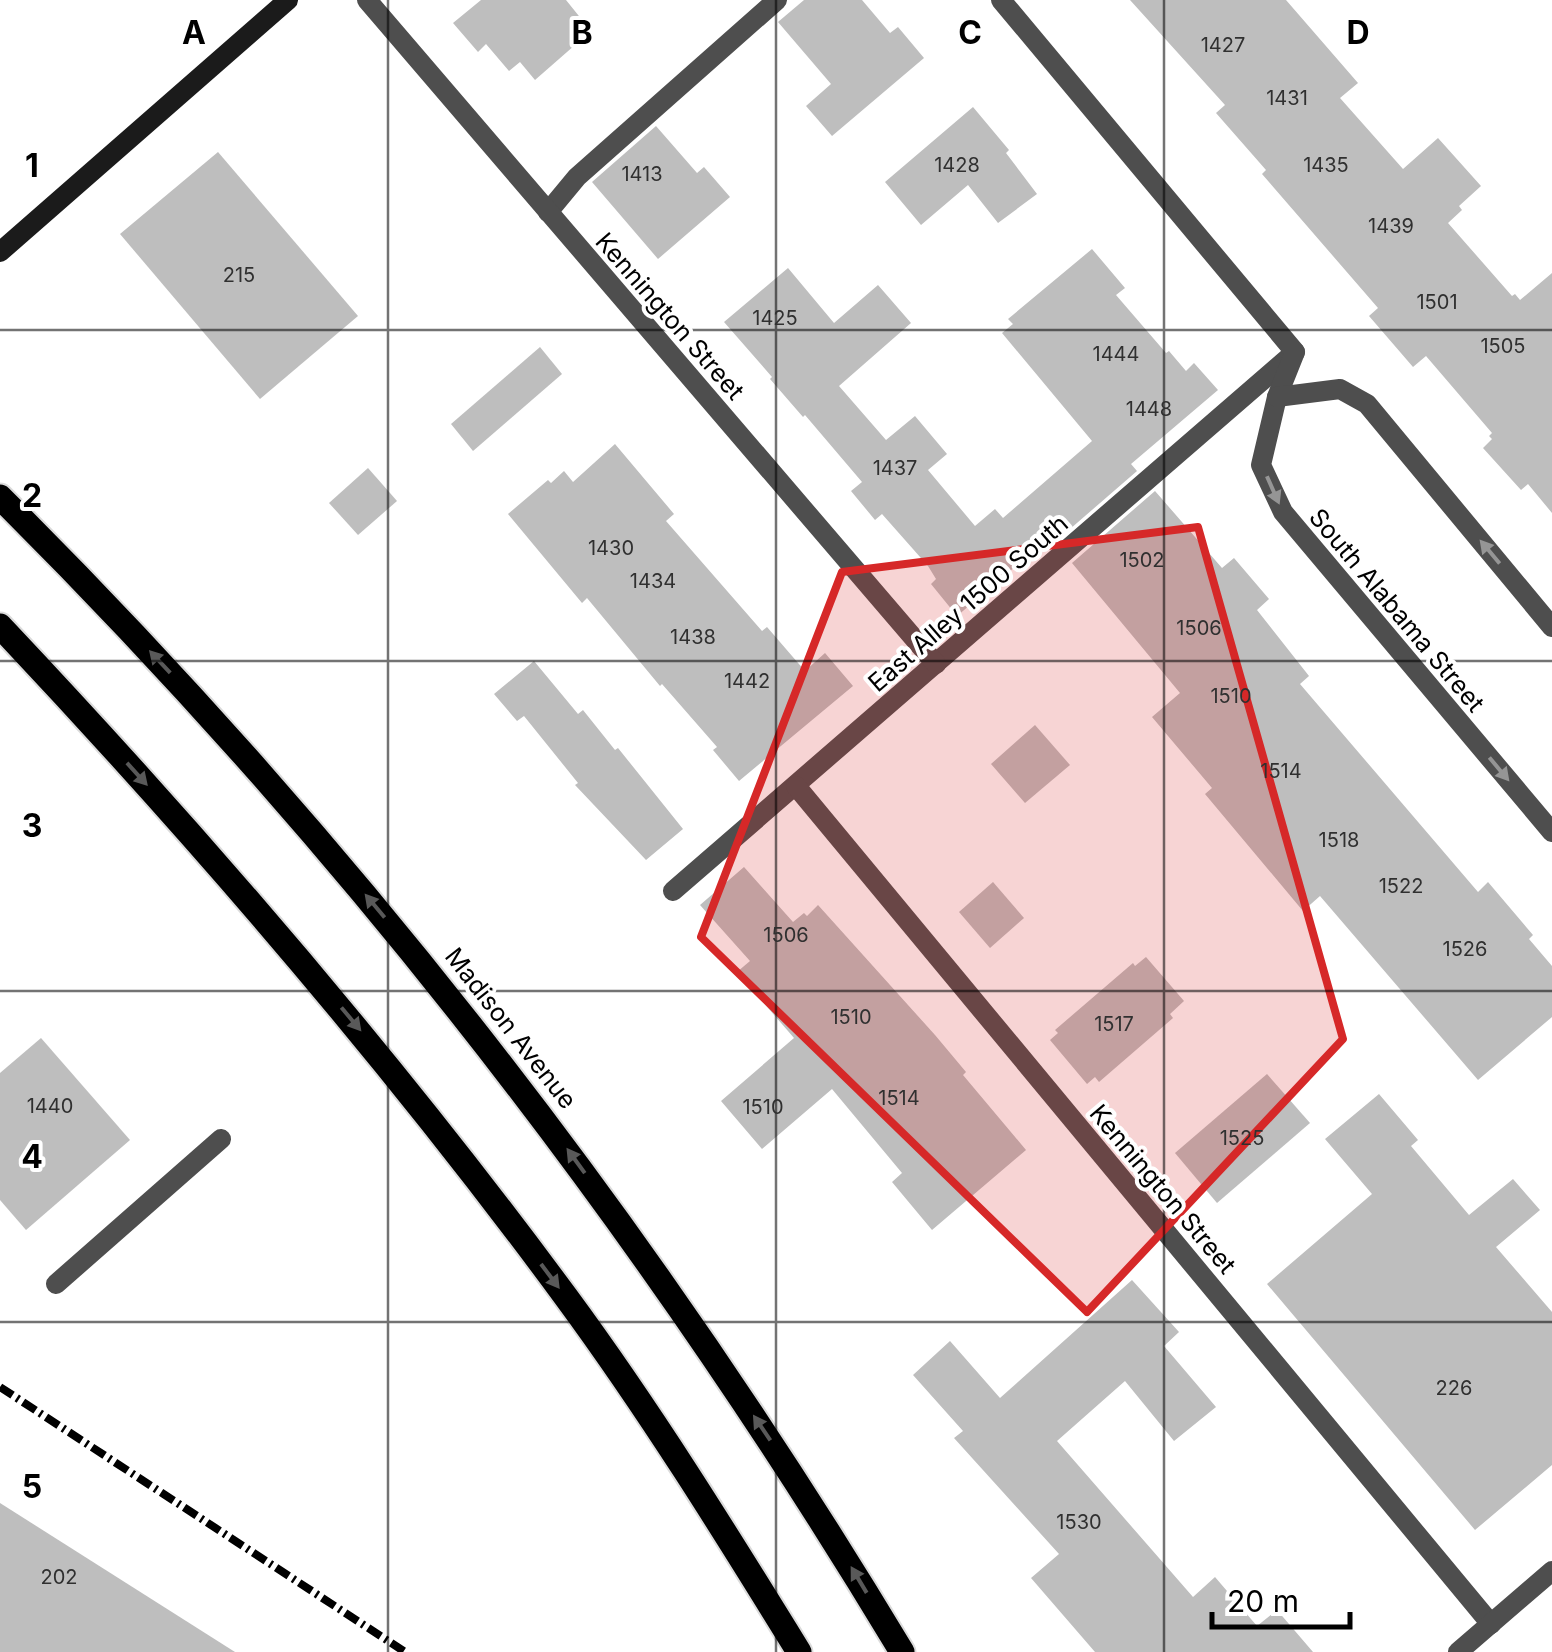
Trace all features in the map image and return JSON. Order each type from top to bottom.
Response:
[{"type":"main road","name":"Madison Avenue","points":[[0,497],[79,575],[243,751],[487,1044],[649,1260],[816,1509],[902,1652]]},
{"type":"main road","points":[[0,626],[186,828],[372,1044],[567,1298],[680,1465],[798,1652]]},
{"type":"street","points":[[0,252],[288,0]]},
{"type":"street","name":"Kennington Street","points":[[367,0],[936,664]]},
{"type":"street","points":[[548,212],[577,176],[777,0]]},
{"type":"street","points":[[1001,0],[1295,352]]},
{"type":"street","name":"South Alabama Street","points":[[1295,352],[1278,397],[1262,466],[1282,512],[1552,832]]},
{"type":"street","name":"East Alley 1500 South","points":[[672,892],[1295,352]]},
{"type":"street","points":[[1278,397],[1340,389],[1366,404],[1552,626]]},
{"type":"street","name":"Kennington Street","points":[[796,786],[1491,1624]]},
{"type":"street","points":[[56,1284],[221,1139]]},
{"type":"street","points":[[1458,1652],[1552,1572]]},
{"type":"highlighted area","points":[[1198,527],[1343,1039],[1087,1312],[701,937],[842,572]]},
{"type":"building","points":[[481,0],[566,0],[591,31],[535,80],[520,62],[509,71],[486,44],[478,52],[453,23]]},
{"type":"building","points":[[804,0],[862,0],[890,33],[898,27],[924,58],[832,136],[806,106],[831,84],[778,22]]},
{"type":"building","points":[[1130,0],[1286,0],[1358,83],[1340,98],[1403,169],[1438,138],[1481,186],[1459,206],[1462,210],[1448,223],[1512,296],[1515,294],[1520,300],[1552,273],[1552,513],[1528,484],[1521,490],[1483,448],[1492,439],[1492,433],[1426,356],[1413,367],[1369,316],[1378,308],[1262,174],[1266,170],[1216,113],[1225,105]]},
{"type":"building","points":[[973,107],[1009,150],[1006,153],[1037,194],[998,223],[968,185],[921,225],[885,182]]},
{"type":"building","points":[[656,126],[697,173],[704,167],[730,197],[658,259],[592,182]]},
{"type":"building","points":[[218,152],[358,316],[260,399],[120,234]]},
{"type":"building","points":[[1092,249],[1125,288],[1116,295],[1166,353],[1169,351],[1186,371],[1194,363],[1218,390],[1131,464],[1137,471],[1055,542],[1050,537],[957,616],[931,584],[936,579],[928,566],[882,514],[875,520],[851,491],[862,482],[724,322],[788,268],[834,323],[878,285],[911,323],[839,386],[886,440],[915,416],[947,454],[928,470],[975,526],[995,509],[1003,518],[1092,441],[1002,333],[1013,324],[1008,319]]},
{"type":"building","points":[[540,347],[562,374],[473,451],[451,424]]},
{"type":"building","points":[[615,444],[674,514],[666,521],[762,631],[767,627],[805,671],[825,653],[853,686],[739,781],[713,750],[717,747],[587,598],[582,603],[508,514],[564,471],[573,482]]},
{"type":"building","points":[[368,468],[397,501],[358,535],[329,503]]},
{"type":"building","points":[[1155,491],[1222,568],[1234,558],[1269,599],[1257,610],[1309,676],[1300,684],[1478,892],[1488,882],[1533,935],[1529,939],[1552,966],[1552,1017],[1478,1080],[1320,896],[1303,911],[1205,794],[1212,788],[1152,717],[1180,693],[1072,563]]},
{"type":"building","points":[[534,661],[578,714],[583,710],[615,750],[618,748],[683,829],[646,860],[575,785],[578,783],[524,716],[517,721],[494,694]]},
{"type":"building","points":[[1035,725],[1070,765],[1025,803],[991,764]]},
{"type":"building","points":[[744,867],[793,922],[818,905],[935,1035],[1026,1150],[932,1230],[892,1182],[902,1173],[832,1089],[762,1149],[721,1101],[794,1038],[737,972],[750,961],[700,905]]},
{"type":"building","points":[[993,882],[1024,918],[990,948],[959,912]]},
{"type":"building","points":[[1146,957],[1184,1001],[1170,1014],[1173,1018],[1099,1082],[1095,1077],[1087,1084],[1050,1040],[1058,1033],[1055,1030],[1133,963],[1135,966]]},
{"type":"building","points":[[41,1038],[130,1140],[26,1230],[0,1200],[0,1073]]},
{"type":"building","points":[[1267,1074],[1310,1123],[1217,1203],[1175,1153]]},
{"type":"building","points":[[1379,1094],[1418,1140],[1411,1146],[1469,1215],[1513,1179],[1540,1210],[1496,1247],[1552,1312],[1552,1465],[1475,1530],[1267,1284],[1372,1194],[1325,1139]]},
{"type":"building","points":[[1132,1280],[1179,1332],[1164,1346],[1216,1407],[1174,1441],[1125,1381],[1057,1441],[1193,1597],[1215,1577],[1257,1626],[1277,1610],[1313,1652],[1095,1652],[1031,1578],[1059,1554],[954,1438],[963,1431],[913,1375],[950,1341],[1000,1398]]},
{"type":"building","points":[[0,1503],[235,1652],[0,1652]]},
{"type":"railway","points":[[0,1387],[405,1652]]}]
